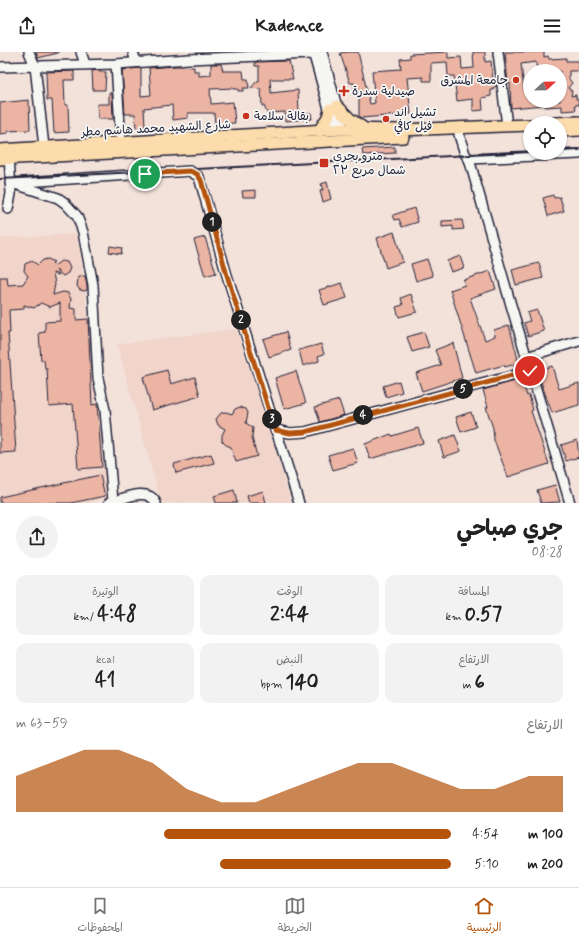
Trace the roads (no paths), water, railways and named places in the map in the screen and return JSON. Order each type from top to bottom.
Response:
[{"type":"main road","points":[[319,131],[333,108],[366,130]]},
{"type":"main road","points":[[567,122],[579,122]]},
{"type":"main road","name":"شارع الشهيد محمد هاشم مطر","points":[[4,154],[44,147],[319,131],[523,125]]},
{"type":"main road","points":[[567,131],[579,130]]},
{"type":"main road","name":"شارع الشهيد محمد هاشم مطر","points":[[4,154],[523,132]]},
{"type":"street","points":[[29,52],[35,66],[44,147]]},
{"type":"street","points":[[81,52],[85,64]]},
{"type":"street","points":[[133,52],[136,62]]},
{"type":"street","points":[[498,52],[507,126]]},
{"type":"street","points":[[0,67],[116,64],[188,55],[316,53],[339,130]]},
{"type":"street","points":[[116,64],[121,143]]},
{"type":"street","points":[[459,134],[465,154],[470,160],[530,371],[570,503]]},
{"type":"street","points":[[4,154],[11,194],[8,209]]},
{"type":"street","points":[[470,160],[579,154]]},
{"type":"street","points":[[10,183],[190,171],[197,174],[202,184],[224,265],[299,503]]},
{"type":"street","points":[[10,183],[58,198],[72,209],[81,224],[93,286],[98,378],[105,410],[110,502],[144,494],[151,496],[156,503]]},
{"type":"street","points":[[526,357],[579,341]]},
{"type":"street","points":[[275,430],[290,433],[305,432],[530,371]]},
{"type":"railway","points":[[567,151],[579,150]]},
{"type":"railway","points":[[0,179],[523,152]]},
{"type":"place","name":"جامعة المشرق","points":[[516,80]]},
{"type":"place","name":"صيدلية سدرة","points":[[344,91]]},
{"type":"place","name":"بقالة سلامة","points":[[246,116]]},
{"type":"place","name":"تشيل اند فيل كافي","points":[[386,119]]},
{"type":"place","name":"مترو بحري شمال مربع ٢٣","points":[[324,163]]}]
